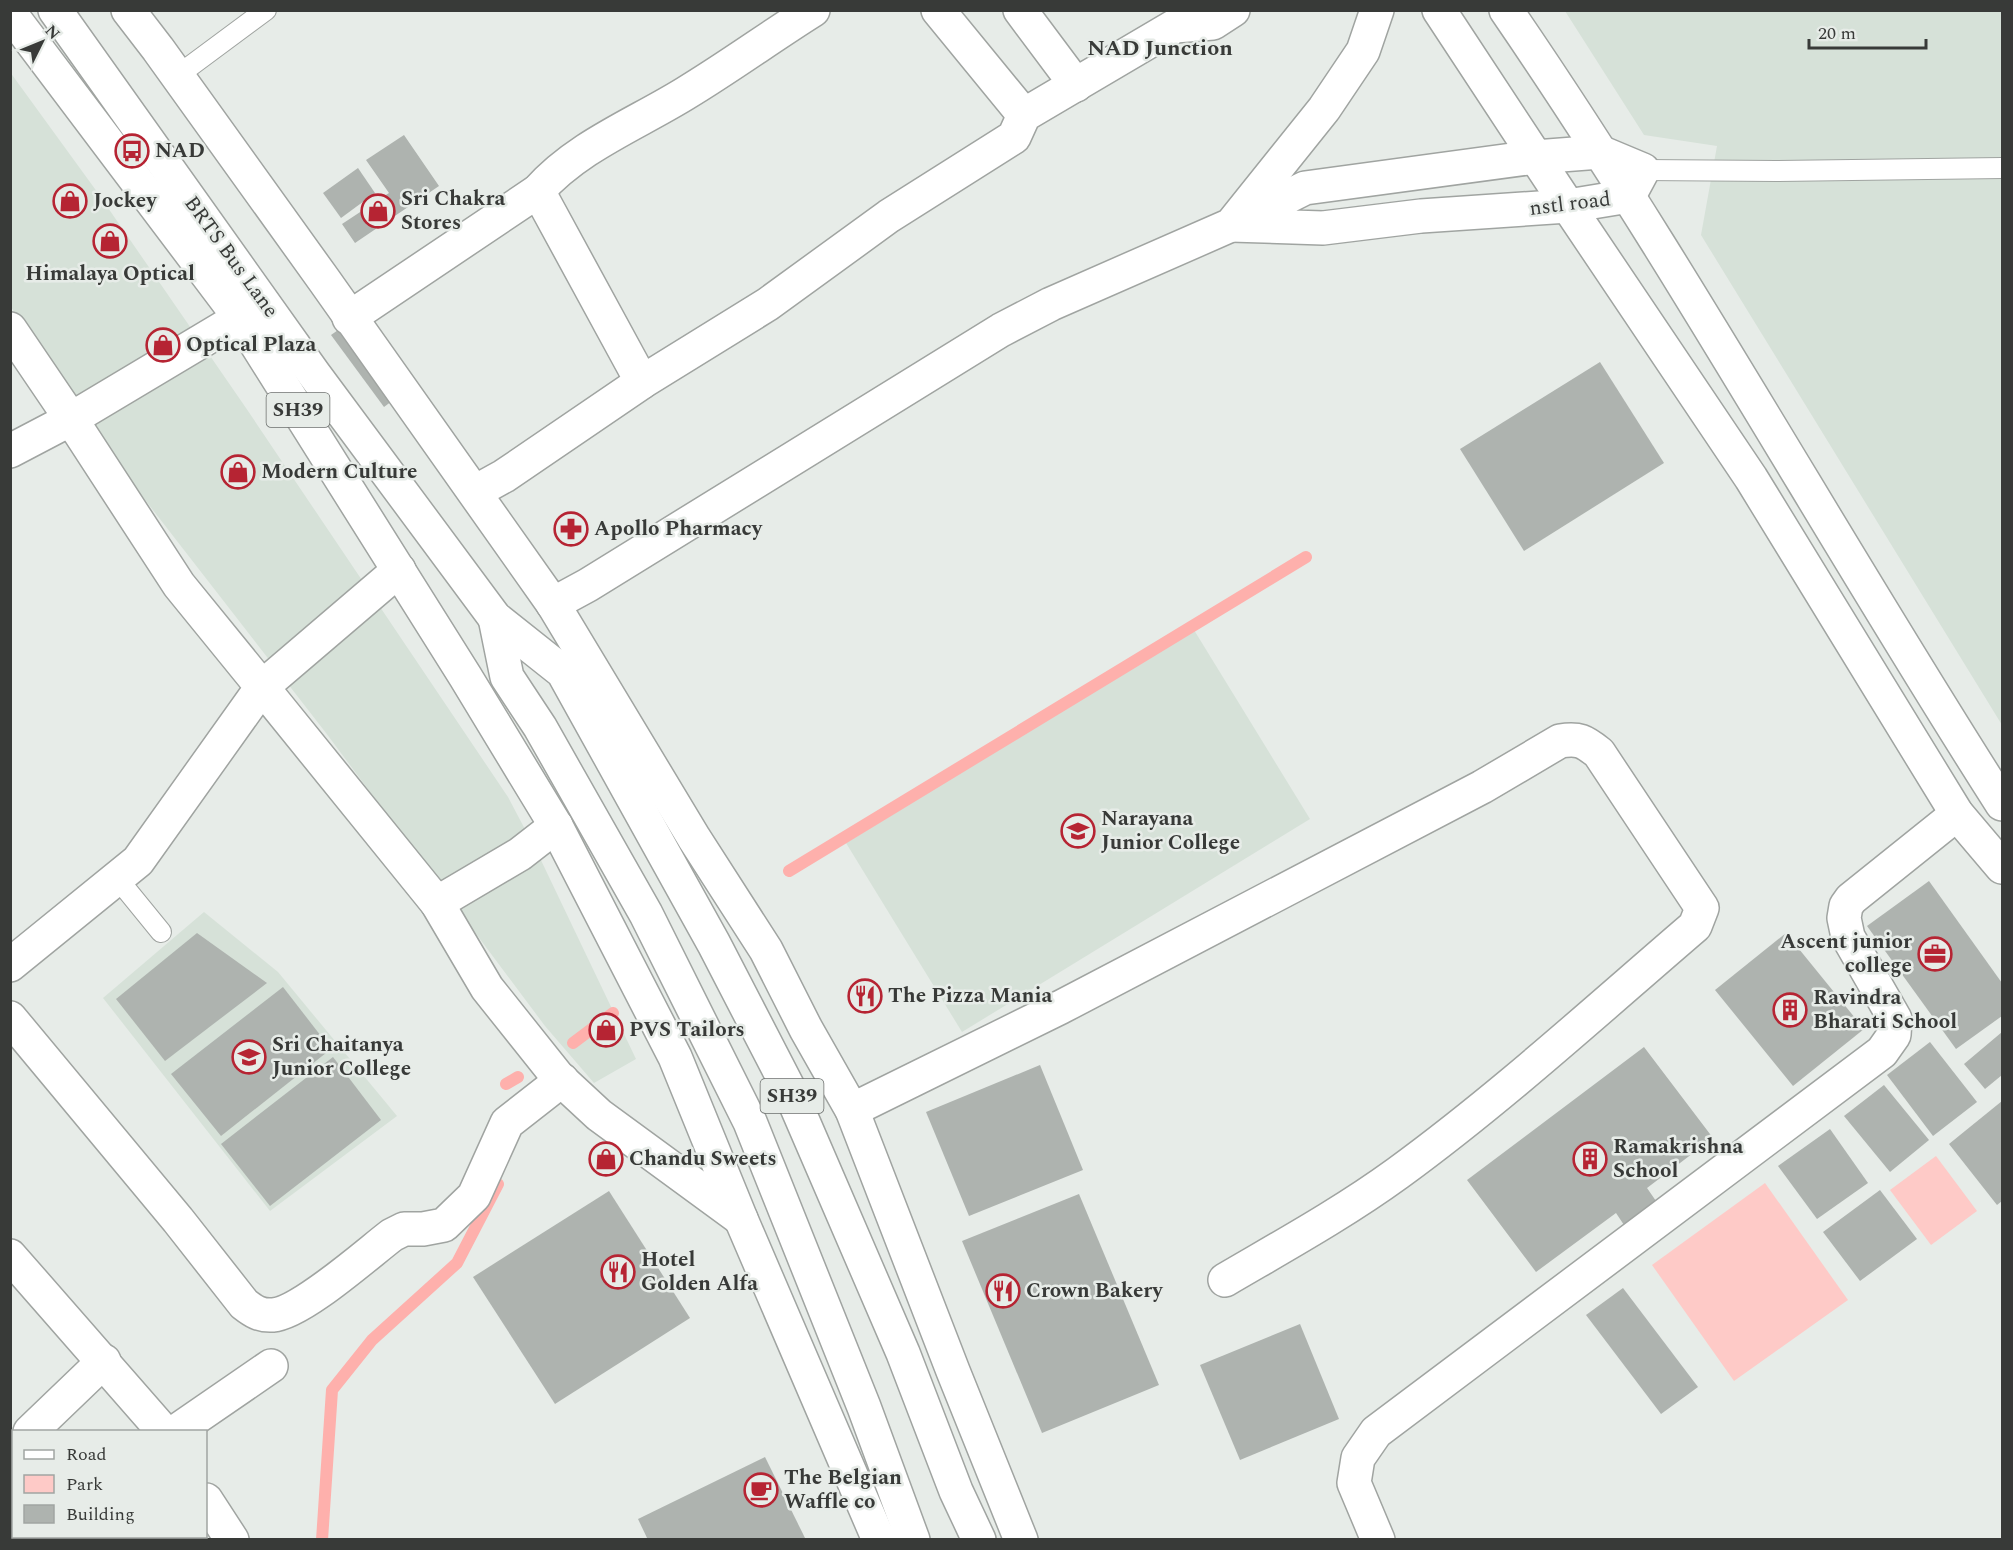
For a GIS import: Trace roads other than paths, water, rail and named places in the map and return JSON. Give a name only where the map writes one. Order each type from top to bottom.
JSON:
[{"type":"street","name":"BRTS Bus Lane","points":[[55,10],[314,374],[495,618]]},
{"type":"street","points":[[128,10],[177,75],[553,604],[694,838],[766,950],[806,1029],[852,1110],[1021,1539]]},
{"type":"street","points":[[349,318],[538,191],[550,178],[580,154],[687,93],[813,10]]},
{"type":"street","points":[[938,10],[1024,115]]},
{"type":"street","points":[[1020,10],[1076,85]]},
{"type":"street","points":[[475,492],[504,476],[642,381],[768,304],[889,216],[1014,137],[1024,115],[1076,85],[1171,18],[1213,23],[1233,10]]},
{"type":"street","points":[[1231,225],[1324,109],[1363,51],[1377,10]]},
{"type":"street","points":[[1439,10],[1751,478],[1957,814],[2002,867]]},
{"type":"street","points":[[1506,10],[1600,152],[1636,183],[1833,527],[1942,710],[2002,804]]},
{"type":"street","name":"SH39","points":[[10,13],[240,318],[399,570],[556,826]]},
{"type":"street","points":[[553,604],[1001,330],[1051,304],[1231,225],[1305,189],[1535,157],[1600,152]]},
{"type":"street","name":"nstl road","points":[[1231,225],[1323,228],[1421,216],[1568,206],[1636,183]]},
{"type":"street","points":[[538,191],[642,381]]},
{"type":"street","points":[[10,451],[71,419],[240,318]]},
{"type":"street","points":[[10,329],[178,585],[437,903],[487,988],[562,1080],[599,1115],[741,1219]]},
{"type":"street","points":[[10,965],[138,861],[262,687],[399,570]]},
{"type":"street","name":"SH39","points":[[495,618],[562,672],[714,944],[789,1089],[903,1353],[956,1491],[979,1539]]},
{"type":"street","name":"SH39","points":[[495,618],[507,677],[646,914],[750,1122],[864,1407],[913,1539]]},
{"type":"street","points":[[852,1110],[1083,996],[1482,787],[1560,741],[1575,738],[1587,743],[1599,753],[1702,908],[1695,926],[1504,1090],[1397,1173],[1314,1227],[1225,1280]]},
{"type":"street","points":[[1378,1539],[1354,1483],[1358,1458],[1376,1432],[1882,1052],[1894,1035],[1894,1019],[1848,936],[1844,918],[1846,906],[1851,899],[1957,814]]},
{"type":"street","points":[[437,903],[520,854],[556,826],[675,1057],[741,1219],[879,1539]]},
{"type":"street","points":[[10,1018],[178,1220],[244,1304],[256,1314],[274,1315],[308,1300],[392,1235],[404,1229],[423,1229],[444,1225],[474,1196],[507,1124],[562,1080]]},
{"type":"street","points":[[10,1256],[163,1430]]},
{"type":"street","points":[[31,1430],[104,1361]]},
{"type":"street","points":[[176,1430],[271,1365]]},
{"type":"street","points":[[207,1502],[231,1539]]},
{"type":"lane","points":[[177,75],[266,10]]},
{"type":"lane","name":"nstl road","points":[[1636,183],[1776,171],[2002,168]]},
{"type":"lane","points":[[117,878],[161,933]]},
{"type":"waterway","points":[[789,871],[1306,557]]},
{"type":"waterway","points":[[573,1043],[613,1013]]},
{"type":"waterway","points":[[506,1084],[518,1077]]},
{"type":"waterway","points":[[322,1540],[332,1390],[372,1340],[457,1263],[498,1184]]},
{"type":"place","name":"NAD","points":[[132,151]]},
{"type":"place","name":"Jockey","points":[[70,201]]},
{"type":"place","name":"Sri Chakra Stores","points":[[378,211]]},
{"type":"place","name":"Himalaya Optical","points":[[110,241]]},
{"type":"place","name":"Optical Plaza","points":[[163,345]]},
{"type":"place","name":"Modern Culture","points":[[238,472]]},
{"type":"place","name":"Apollo Pharmacy","points":[[571,529]]},
{"type":"place","name":"Narayana Junior College","points":[[1078,831]]},
{"type":"place","name":"Ascent junior college","points":[[1935,954]]},
{"type":"place","name":"The Pizza Mania","points":[[865,996]]},
{"type":"place","name":"Ravindra Bharati School","points":[[1790,1010]]},
{"type":"place","name":"PVS Tailors","points":[[606,1030]]},
{"type":"place","name":"Sri Chaitanya Junior College","points":[[249,1057]]},
{"type":"place","name":"Chandu Sweets","points":[[606,1159]]},
{"type":"place","name":"Ramakrishna School","points":[[1590,1159]]},
{"type":"place","name":"Hotel Golden Alfa","points":[[618,1272]]},
{"type":"place","name":"Crown Bakery","points":[[1003,1291]]},
{"type":"place","name":"The Belgian Waffle co","points":[[761,1490]]},
{"type":"district","name":"NAD Junction","points":[[1160,48]]}]
